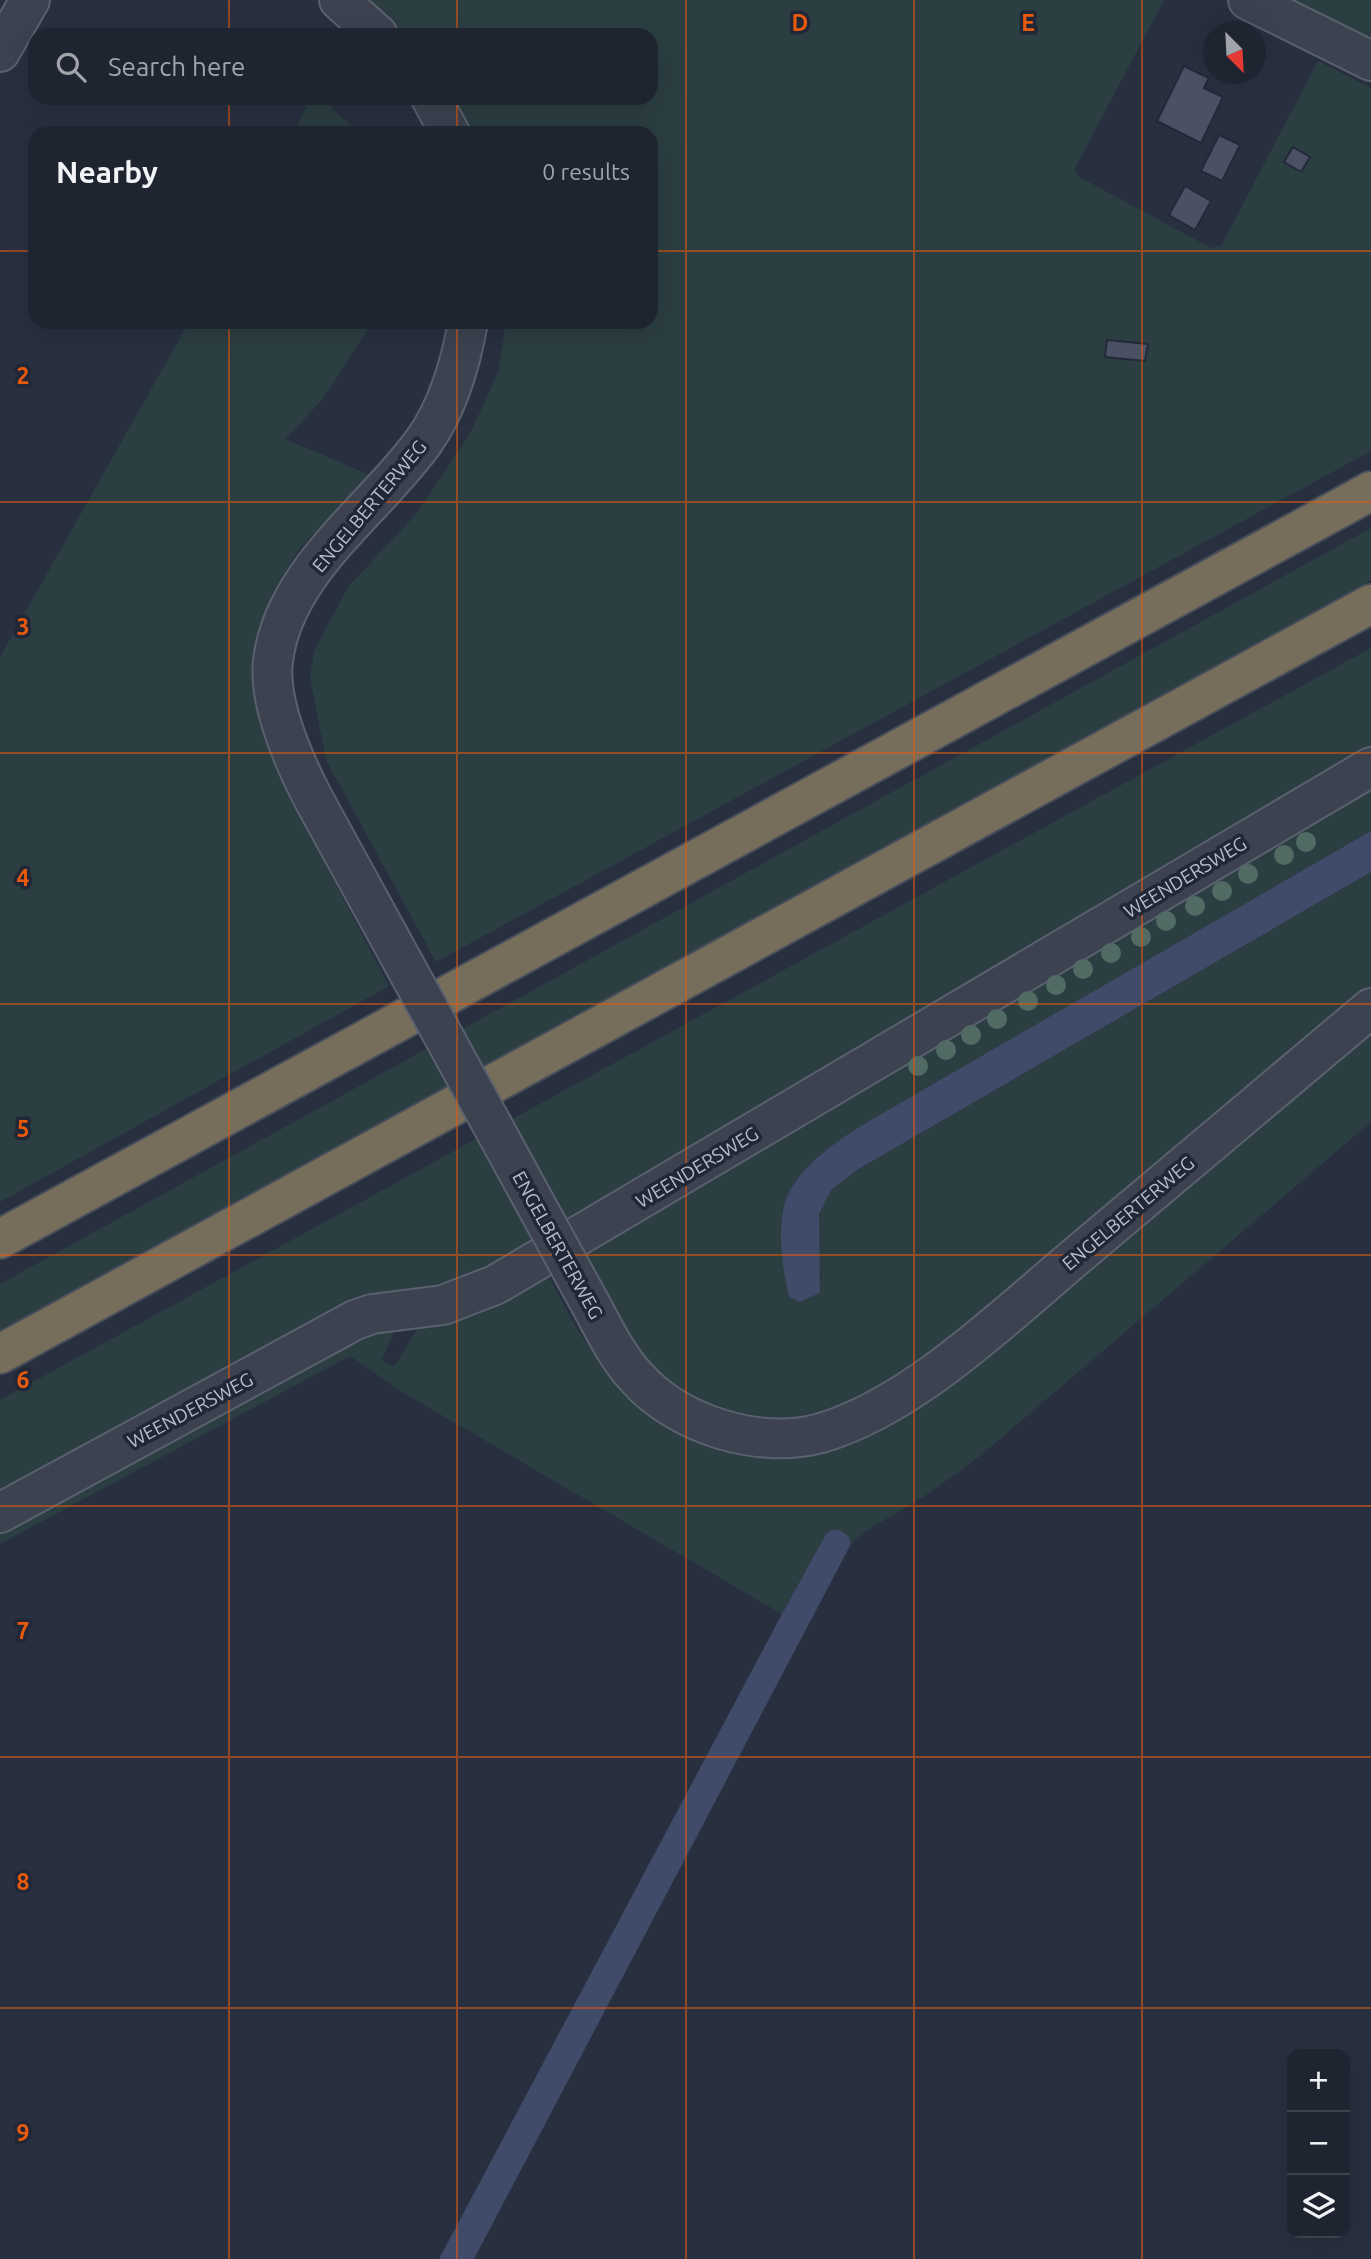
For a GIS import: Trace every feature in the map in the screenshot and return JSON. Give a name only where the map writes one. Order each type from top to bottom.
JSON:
[{"type":"highway","points":[[444,997],[1371,491]]},
{"type":"highway","points":[[491,1085],[1371,604]]},
{"type":"highway","points":[[0,1240],[407,1017]]},
{"type":"highway","points":[[0,1354],[454,1105]]},
{"type":"street","points":[[0,52],[30,0]]},
{"type":"street","points":[[339,0],[370,28]]},
{"type":"street","points":[[1248,0],[1371,61]]},
{"type":"street","points":[[435,105],[446,126]]},
{"type":"street","name":"ENGELBERTERWEG","points":[[467,329],[461,365],[425,440],[331,547],[286,612],[273,663],[279,714],[313,798],[592,1307],[636,1378],[682,1413],[708,1425],[744,1434],[792,1437],[821,1433],[862,1417],[908,1391],[978,1338],[1371,1007]]},
{"type":"street","name":"WEENDERSWEG","points":[[0,1513],[355,1320],[372,1314],[443,1305],[495,1285],[1371,767]]},
{"type":"green space","points":[[360,0],[1164,0],[1074,170],[1081,178],[1211,248],[1221,246],[1318,61],[1371,88],[1371,451],[436,962],[326,760],[310,678],[314,651],[348,587],[417,513],[471,432],[498,372],[505,329],[658,329],[658,126],[468,126],[458,105],[658,105],[658,28],[391,28]]},
{"type":"green space","points":[[1289,0],[1371,0],[1371,42]]},
{"type":"green space","points":[[307,105],[328,105],[352,126],[297,126]]},
{"type":"green space","points":[[185,329],[368,329],[322,400],[285,439],[370,475],[300,548],[272,593],[257,642],[256,704],[296,809],[389,986],[0,1202],[0,657]]},
{"type":"green space","points":[[1371,528],[1371,581],[0,1333],[0,1284]]},
{"type":"green space","points":[[1371,648],[1371,756],[581,1227],[0,1502],[0,1400]]},
{"type":"green space","points":[[1371,778],[1371,831],[851,1133],[814,1161],[794,1182],[822,1284],[818,1224],[824,1202],[839,1182],[1371,872],[1371,986],[922,1361],[894,1379],[836,1406],[776,1418],[746,1416],[715,1408],[671,1384],[653,1371],[638,1355],[615,1317],[580,1247]]},
{"type":"green space","points":[[1371,1030],[1371,1122],[980,1456],[928,1494],[864,1532],[851,1544],[849,1537],[826,1534],[782,1614],[402,1392],[350,1356],[0,1544],[0,1523],[366,1326],[395,1330],[382,1360],[394,1367],[419,1326],[544,1268],[578,1331],[616,1380],[803,1451]]},
{"type":"water","points":[[1371,831],[1371,872],[857,1170],[831,1190],[819,1214],[820,1293],[799,1302],[789,1297],[782,1254],[783,1211],[790,1191],[819,1156],[882,1113]]},
{"type":"water","points":[[832,1530],[840,1530],[849,1537],[851,1544],[474,2259],[439,2259],[782,1614],[826,1534]]},
{"type":"building","points":[[1184,66],[1203,75],[1203,84],[1206,84],[1204,88],[1223,97],[1201,143],[1157,121]]},
{"type":"building","points":[[1219,135],[1240,145],[1222,181],[1201,171]]},
{"type":"building","points":[[1293,147],[1310,157],[1301,172],[1284,162]]},
{"type":"building","points":[[1185,186],[1211,201],[1195,230],[1169,215]]},
{"type":"building","points":[[1107,340],[1148,344],[1145,361],[1105,357]]}]
